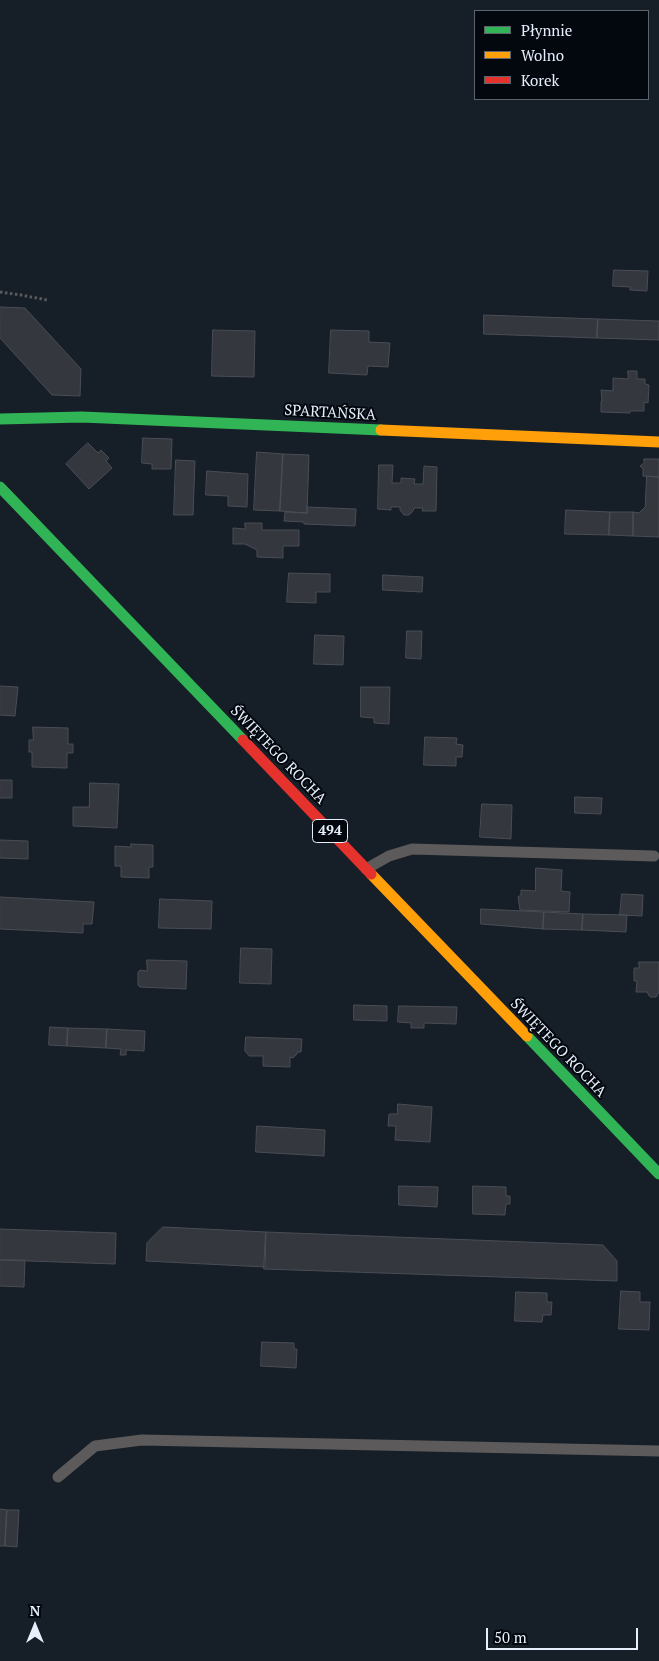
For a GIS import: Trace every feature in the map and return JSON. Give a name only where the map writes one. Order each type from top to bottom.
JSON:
[{"type":"main road","name":"SPARTAŃSKA","points":[[0,420],[82,417],[659,442]]},
{"type":"main road","name":"ŚWIĘTEGO ROCHA","points":[[0,487],[659,1174]]},
{"type":"lane","points":[[366,869],[389,856],[412,849],[654,856]]},
{"type":"lane","points":[[58,1477],[95,1446],[142,1440],[659,1451]]},
{"type":"path","points":[[0,292],[48,300]]},
{"type":"building","points":[[614,270],[648,271],[647,291],[613,286]]},
{"type":"building","points":[[0,307],[25,308],[81,369],[80,396],[52,395],[0,338]]},
{"type":"building","points":[[484,315],[598,319],[597,338],[484,334]]},
{"type":"building","points":[[598,319],[659,321],[659,340],[597,338]]},
{"type":"building","points":[[213,330],[255,331],[254,377],[212,376]]},
{"type":"building","points":[[331,330],[369,331],[369,342],[390,343],[388,367],[368,366],[367,375],[329,373]]},
{"type":"building","points":[[628,371],[637,371],[637,379],[645,379],[645,384],[649,385],[648,403],[644,402],[644,411],[630,411],[630,413],[601,412],[601,390],[613,391],[613,378],[628,379]]},
{"type":"building","points":[[143,438],[172,439],[171,469],[152,469],[152,464],[142,463]]},
{"type":"building","points":[[88,443],[98,453],[101,450],[109,458],[106,461],[112,468],[89,489],[66,464]]},
{"type":"building","points":[[257,452],[283,454],[280,511],[254,510]]},
{"type":"building","points":[[283,454],[309,455],[307,513],[280,511]]},
{"type":"building","points":[[644,459],[659,459],[659,477],[643,476],[643,469],[640,466],[644,463]]},
{"type":"building","points":[[176,460],[195,461],[193,515],[174,515]]},
{"type":"building","points":[[379,465],[393,465],[392,483],[401,483],[401,478],[415,479],[414,484],[423,484],[424,466],[437,467],[436,511],[422,511],[423,508],[414,508],[409,515],[404,515],[400,507],[391,507],[391,510],[378,509]]},
{"type":"building","points":[[207,471],[248,474],[247,507],[228,506],[228,496],[206,495]]},
{"type":"building","points":[[647,476],[659,477],[659,537],[633,536],[633,512],[639,513],[645,507]]},
{"type":"building","points":[[307,507],[356,509],[355,526],[304,524],[304,522],[284,521],[285,512],[307,513]]},
{"type":"building","points":[[566,510],[610,512],[609,535],[565,534]]},
{"type":"building","points":[[610,512],[633,512],[633,536],[609,535]]},
{"type":"building","points":[[245,523],[262,523],[262,530],[299,530],[299,546],[283,546],[283,558],[257,557],[257,550],[245,544],[233,544],[233,528],[245,529]]},
{"type":"building","points":[[289,573],[330,574],[330,592],[316,592],[316,603],[287,602]]},
{"type":"building","points":[[383,575],[423,577],[422,592],[383,590]]},
{"type":"building","points":[[407,631],[422,631],[421,659],[406,658]]},
{"type":"building","points":[[315,635],[344,636],[343,665],[314,664]]},
{"type":"building","points":[[0,686],[18,687],[15,716],[0,715]]},
{"type":"building","points":[[361,687],[390,687],[389,724],[374,723],[374,718],[361,717]]},
{"type":"building","points":[[33,727],[68,728],[68,744],[73,744],[73,753],[67,753],[67,768],[32,767],[32,752],[29,752],[29,740],[33,740]]},
{"type":"building","points":[[425,737],[457,738],[456,744],[463,745],[462,757],[456,757],[456,766],[424,765]]},
{"type":"building","points":[[0,780],[12,780],[12,798],[0,798]]},
{"type":"building","points":[[90,783],[119,784],[117,828],[73,826],[73,807],[89,807]]},
{"type":"building","points":[[575,797],[602,798],[601,814],[575,813]]},
{"type":"building","points":[[482,804],[512,805],[511,839],[480,837]]},
{"type":"building","points":[[0,840],[28,841],[28,859],[0,858]]},
{"type":"building","points":[[131,844],[153,845],[153,867],[149,867],[149,878],[121,877],[121,866],[115,866],[115,846],[131,847]]},
{"type":"building","points":[[536,868],[562,870],[561,891],[570,892],[569,912],[520,910],[518,897],[521,895],[521,890],[535,891]]},
{"type":"building","points":[[622,894],[643,895],[642,916],[620,915]]},
{"type":"building","points":[[0,897],[94,902],[92,924],[83,924],[83,933],[0,929]]},
{"type":"building","points":[[160,899],[212,901],[211,929],[159,928]]},
{"type":"building","points":[[481,909],[544,912],[543,929],[481,924]]},
{"type":"building","points":[[544,912],[583,914],[582,930],[543,929]]},
{"type":"building","points":[[583,914],[627,915],[626,932],[582,930]]},
{"type":"building","points":[[241,948],[272,949],[271,984],[240,983]]},
{"type":"building","points":[[147,960],[187,961],[186,989],[140,987],[138,985],[138,972],[140,970],[147,971]]},
{"type":"building","points":[[639,962],[659,962],[659,992],[656,997],[650,997],[647,992],[636,992],[637,981],[634,981],[634,968],[639,968]]},
{"type":"building","points":[[354,1005],[387,1006],[387,1021],[354,1020]]},
{"type":"building","points":[[399,1006],[457,1007],[456,1024],[424,1023],[424,1028],[411,1028],[411,1023],[398,1022]]},
{"type":"building","points":[[50,1027],[68,1028],[67,1046],[49,1045]]},
{"type":"building","points":[[68,1028],[107,1029],[106,1048],[67,1046]]},
{"type":"building","points":[[107,1029],[145,1031],[144,1051],[126,1050],[126,1055],[120,1055],[121,1049],[106,1048]]},
{"type":"building","points":[[246,1037],[302,1039],[301,1052],[297,1052],[293,1058],[290,1057],[290,1067],[263,1066],[263,1056],[249,1056],[245,1051]]},
{"type":"building","points":[[398,1104],[432,1107],[430,1142],[395,1140],[396,1126],[388,1126],[389,1114],[397,1114]]},
{"type":"building","points":[[257,1126],[325,1130],[324,1156],[256,1152]]},
{"type":"building","points":[[399,1186],[438,1187],[437,1207],[399,1205]]},
{"type":"building","points":[[473,1186],[506,1187],[506,1196],[510,1196],[510,1204],[506,1204],[505,1215],[473,1214]]},
{"type":"building","points":[[163,1227],[266,1232],[265,1267],[146,1261],[147,1243]]},
{"type":"building","points":[[0,1229],[116,1233],[115,1264],[0,1260]]},
{"type":"building","points":[[266,1232],[603,1245],[617,1261],[617,1281],[264,1269]]},
{"type":"building","points":[[0,1260],[25,1260],[24,1287],[0,1286]]},
{"type":"building","points":[[621,1291],[640,1292],[640,1302],[650,1302],[649,1330],[619,1329]]},
{"type":"building","points":[[516,1292],[547,1293],[547,1302],[552,1302],[551,1315],[543,1315],[542,1322],[515,1321]]},
{"type":"building","points":[[262,1342],[294,1343],[294,1349],[297,1349],[296,1368],[261,1366]]},
{"type":"building","points":[[0,1509],[7,1510],[5,1546],[0,1546]]},
{"type":"building","points":[[7,1510],[19,1510],[17,1547],[5,1546]]},
{"type":"traffic: fast","points":[[0,419],[82,417],[381,430]]},
{"type":"traffic: fast","points":[[0,487],[243,740]]},
{"type":"traffic: fast","points":[[527,1036],[659,1174]]},
{"type":"traffic: slow","points":[[381,430],[659,442]]},
{"type":"traffic: slow","points":[[371,874],[527,1036]]},
{"type":"traffic: jam","points":[[243,740],[371,874]]}]
